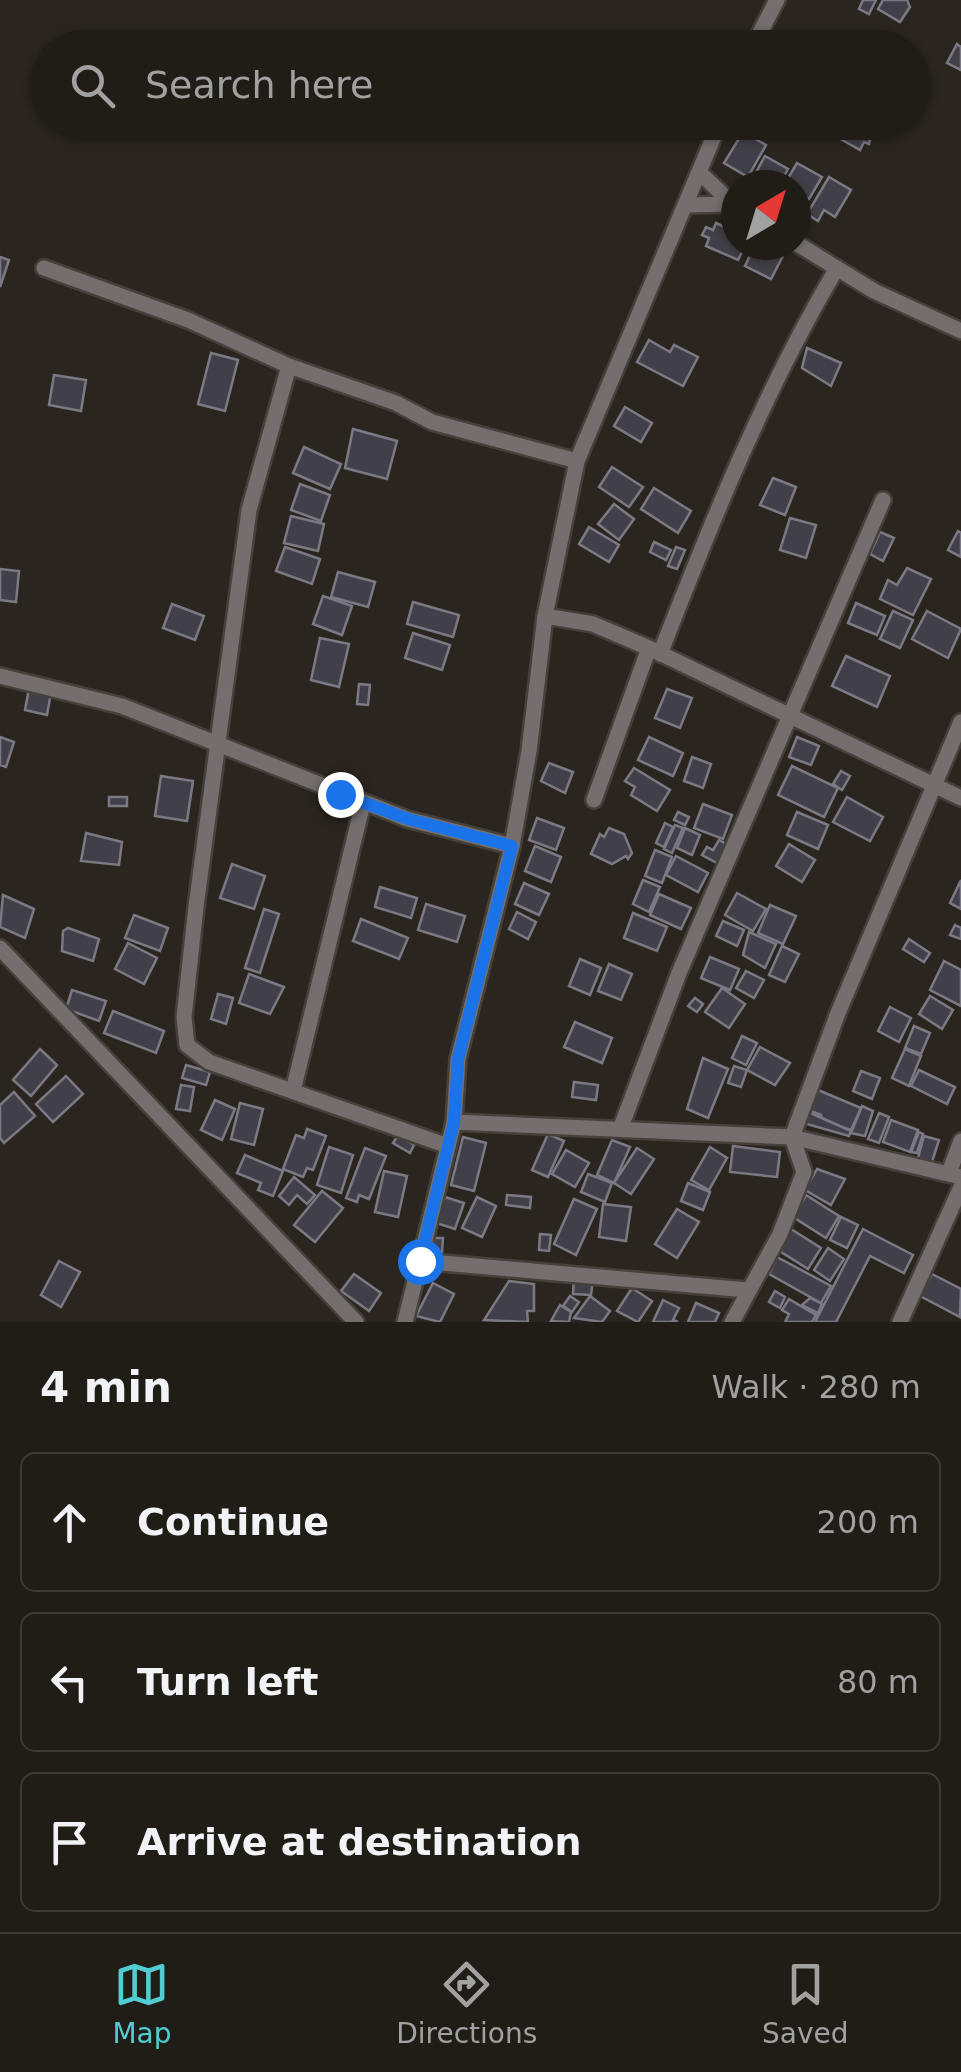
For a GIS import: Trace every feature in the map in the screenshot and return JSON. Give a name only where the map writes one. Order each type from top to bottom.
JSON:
[{"type":"street","points":[[761,30],[777,0]]},
{"type":"street","points":[[405,1322],[454,1122],[458,1059],[512,846],[529,751],[544,616],[577,460],[713,140]]},
{"type":"street","points":[[700,173],[721,193]]},
{"type":"street","points":[[686,206],[721,206]]},
{"type":"street","points":[[811,253],[874,291],[961,330]]},
{"type":"street","points":[[44,268],[188,320],[288,366],[396,403],[432,422],[577,460]]},
{"type":"street","points":[[594,800],[787,352],[837,268]]},
{"type":"street","points":[[288,366],[248,510],[184,1017],[188,1045],[210,1062],[332,1109],[448,1146]]},
{"type":"street","points":[[621,1127],[679,973],[882,500]]},
{"type":"street","points":[[544,616],[593,624],[655,651],[961,798]]},
{"type":"street","points":[[0,676],[122,706],[363,803],[512,846]]},
{"type":"street","points":[[732,1322],[780,1234],[804,1172],[792,1137],[961,722]]},
{"type":"street","points":[[293,1091],[363,803]]},
{"type":"street","points":[[0,948],[356,1322]]},
{"type":"street","points":[[454,1122],[792,1137],[955,1175],[961,1141]]},
{"type":"street","points":[[900,1322],[961,1187]]},
{"type":"street","points":[[420,1261],[747,1290]]},
{"type":"building","points":[[863,0],[876,0],[869,14],[859,9]]},
{"type":"building","points":[[883,0],[907,0],[910,7],[900,22],[878,9]]},
{"type":"building","points":[[957,44],[961,47],[961,70],[947,63]]},
{"type":"building","points":[[738,140],[757,140],[766,145],[752,170],[736,170],[724,163]]},
{"type":"building","points":[[842,140],[870,140],[860,150]]},
{"type":"building","points":[[765,156],[788,169],[787,170],[757,170]]},
{"type":"building","points":[[811,171],[822,177],[811,196]]},
{"type":"building","points":[[829,177],[851,190],[835,217],[824,210],[818,221],[811,217],[811,207]]},
{"type":"building","points":[[716,223],[721,225],[721,253],[706,246],[709,238],[702,235],[706,227],[713,230]]},
{"type":"building","points":[[0,257],[9,260],[0,287]]},
{"type":"building","points":[[748,260],[781,260],[771,279],[745,266]]},
{"type":"building","points":[[649,340],[670,352],[674,345],[698,357],[683,386],[637,362]]},
{"type":"building","points":[[807,348],[841,363],[831,386],[802,368]]},
{"type":"building","points":[[211,353],[238,360],[225,411],[198,404]]},
{"type":"building","points":[[54,375],[86,380],[81,411],[49,405]]},
{"type":"building","points":[[625,407],[652,423],[641,442],[614,426]]},
{"type":"building","points":[[353,429],[397,441],[387,479],[345,468]]},
{"type":"building","points":[[304,447],[341,464],[330,489],[293,473]]},
{"type":"building","points":[[612,467],[643,487],[629,507],[599,487]]},
{"type":"building","points":[[773,478],[796,487],[785,515],[760,505]]},
{"type":"building","points":[[300,484],[330,495],[321,521],[291,510]]},
{"type":"building","points":[[654,488],[691,511],[678,533],[641,509]]},
{"type":"building","points":[[614,504],[634,519],[619,540],[598,524]]},
{"type":"building","points":[[291,516],[324,524],[318,551],[284,543]]},
{"type":"building","points":[[790,518],[816,525],[806,558],[780,550]]},
{"type":"building","points":[[589,527],[619,545],[609,562],[579,544]]},
{"type":"building","points":[[958,531],[961,533],[961,557],[948,550]]},
{"type":"building","points":[[880,532],[894,538],[883,561],[870,554]]},
{"type":"building","points":[[654,542],[671,550],[666,560],[650,552]]},
{"type":"building","points":[[285,547],[320,559],[312,584],[276,571]]},
{"type":"building","points":[[676,547],[685,550],[677,569],[668,566]]},
{"type":"building","points":[[907,568],[931,579],[913,615],[880,599],[888,580],[897,585]]},
{"type":"building","points":[[0,569],[19,571],[16,602],[0,600]]},
{"type":"building","points":[[338,572],[375,582],[368,607],[331,597]]},
{"type":"building","points":[[323,596],[352,606],[342,635],[313,624]]},
{"type":"building","points":[[413,602],[459,615],[453,637],[407,624]]},
{"type":"building","points":[[856,603],[885,616],[877,635],[848,623]]},
{"type":"building","points":[[172,604],[204,616],[195,640],[163,628]]},
{"type":"building","points":[[893,611],[913,620],[900,648],[880,639]]},
{"type":"building","points":[[927,611],[961,629],[948,658],[912,639]]},
{"type":"building","points":[[413,633],[450,645],[442,670],[405,658]]},
{"type":"building","points":[[320,638],[349,644],[339,687],[311,680]]},
{"type":"building","points":[[846,656],[890,676],[877,707],[832,686]]},
{"type":"building","points":[[30,683],[52,687],[47,715],[25,710]]},
{"type":"building","points":[[359,684],[370,685],[368,705],[357,704]]},
{"type":"building","points":[[667,689],[692,698],[680,728],[655,718]]},
{"type":"building","points":[[0,737],[14,742],[6,767],[0,765]]},
{"type":"building","points":[[649,737],[683,753],[673,776],[638,760]]},
{"type":"building","points":[[797,737],[819,746],[811,765],[789,757]]},
{"type":"building","points":[[692,757],[711,764],[703,788],[684,781]]},
{"type":"building","points":[[549,763],[573,772],[565,793],[541,781]]},
{"type":"building","points":[[792,766],[838,788],[824,817],[778,795]]},
{"type":"building","points":[[634,768],[670,790],[657,811],[631,795],[635,787],[625,781]]},
{"type":"building","points":[[841,771],[850,776],[842,790],[833,784]]},
{"type":"building","points":[[161,776],[193,781],[187,821],[155,816]]},
{"type":"building","points":[[109,797],[127,797],[127,806],[109,806]]},
{"type":"building","points":[[847,797],[883,817],[870,841],[833,822]]},
{"type":"building","points":[[703,804],[732,815],[723,839],[694,828]]},
{"type":"building","points":[[678,812],[689,817],[685,825],[674,820]]},
{"type":"building","points":[[797,812],[828,825],[818,849],[787,835]]},
{"type":"building","points":[[537,818],[564,828],[556,850],[529,840]]},
{"type":"building","points":[[665,823],[673,827],[664,847],[656,843]]},
{"type":"building","points":[[675,825],[683,828],[672,853],[664,849]]},
{"type":"building","points":[[609,828],[624,834],[632,853],[628,859],[626,856],[612,864],[591,854],[600,834],[604,837]]},
{"type":"building","points":[[685,828],[700,835],[692,855],[677,848]]},
{"type":"building","points":[[86,833],[122,842],[119,865],[81,861]]},
{"type":"building","points":[[719,840],[728,845],[717,863],[702,855],[707,847],[713,850]]},
{"type":"building","points":[[789,844],[815,860],[802,882],[776,866]]},
{"type":"building","points":[[535,846],[561,857],[551,882],[525,871]]},
{"type":"building","points":[[655,850],[672,857],[662,883],[645,876]]},
{"type":"building","points":[[676,856],[708,873],[698,892],[666,875]]},
{"type":"building","points":[[232,864],[265,876],[254,909],[220,898]]},
{"type":"building","points":[[643,880],[660,887],[649,912],[633,904]]},
{"type":"building","points":[[961,880],[961,909],[950,903]]},
{"type":"building","points":[[524,883],[549,894],[539,915],[515,904]]},
{"type":"building","points":[[380,887],[417,898],[411,918],[375,907]]},
{"type":"building","points":[[737,893],[766,909],[753,931],[725,915]]},
{"type":"building","points":[[659,894],[691,908],[681,929],[650,915]]},
{"type":"building","points":[[3,895],[34,909],[25,938],[0,927]]},
{"type":"building","points":[[426,904],[465,916],[457,942],[418,930]]},
{"type":"building","points":[[770,905],[796,916],[783,944],[758,933]]},
{"type":"building","points":[[264,909],[279,914],[260,973],[245,968]]},
{"type":"building","points":[[517,912],[536,922],[528,939],[509,929]]},
{"type":"building","points":[[633,913],[667,927],[657,951],[624,938]]},
{"type":"building","points":[[134,915],[168,928],[160,951],[125,938]]},
{"type":"building","points":[[361,919],[408,938],[399,959],[353,941]]},
{"type":"building","points":[[723,921],[744,930],[737,946],[716,936]]},
{"type":"building","points":[[955,925],[961,928],[961,939],[950,935]]},
{"type":"building","points":[[68,928],[99,939],[93,961],[62,951],[63,931]]},
{"type":"building","points":[[749,932],[776,944],[765,968],[743,955]]},
{"type":"building","points":[[909,939],[930,953],[924,962],[903,949]]},
{"type":"building","points":[[128,943],[157,958],[144,984],[115,969]]},
{"type":"building","points":[[782,946],[799,954],[785,982],[769,975]]},
{"type":"building","points":[[710,957],[739,969],[730,990],[701,978]]},
{"type":"building","points":[[580,959],[601,968],[590,995],[569,986]]},
{"type":"building","points":[[944,961],[961,970],[961,1006],[930,990]]},
{"type":"building","points":[[609,964],[632,974],[621,1000],[598,991]]},
{"type":"building","points":[[746,971],[764,980],[754,998],[736,988]]},
{"type":"building","points":[[249,974],[284,987],[270,1014],[239,1003]]},
{"type":"building","points":[[722,988],[745,1004],[729,1028],[705,1012]]},
{"type":"building","points":[[72,990],[106,1001],[99,1021],[66,1009]]},
{"type":"building","points":[[218,994],[233,998],[226,1024],[211,1019]]},
{"type":"building","points":[[930,996],[953,1010],[942,1029],[919,1014]]},
{"type":"building","points":[[695,998],[703,1004],[697,1012],[688,1006]]},
{"type":"building","points":[[890,1007],[911,1018],[899,1042],[878,1031]]},
{"type":"building","points":[[113,1011],[164,1031],[156,1053],[104,1033]]},
{"type":"building","points":[[575,1022],[612,1038],[602,1063],[564,1047]]},
{"type":"building","points":[[914,1026],[930,1033],[921,1054],[905,1048]]},
{"type":"building","points":[[742,1036],[757,1043],[746,1065],[732,1058]]},
{"type":"building","points":[[760,1047],[790,1063],[775,1085],[747,1070]]},
{"type":"building","points":[[40,1049],[57,1065],[31,1096],[13,1080]]},
{"type":"building","points":[[905,1049],[921,1056],[909,1086],[892,1078]]},
{"type":"building","points":[[703,1058],[728,1069],[708,1118],[687,1109]]},
{"type":"building","points":[[186,1065],[210,1072],[206,1085],[182,1078]]},
{"type":"building","points":[[734,1066],[747,1070],[741,1087],[728,1083]]},
{"type":"building","points":[[919,1070],[955,1087],[947,1104],[911,1086]]},
{"type":"building","points":[[861,1071],[880,1078],[872,1099],[853,1091]]},
{"type":"building","points":[[66,1076],[83,1094],[53,1122],[36,1104]]},
{"type":"building","points":[[574,1082],[598,1085],[596,1100],[572,1097]]},
{"type":"building","points":[[181,1085],[194,1087],[190,1111],[176,1109]]},
{"type":"building","points":[[818,1090],[861,1108],[851,1130],[822,1121],[821,1115],[811,1111]]},
{"type":"building","points":[[14,1092],[35,1116],[4,1143],[0,1138],[0,1105]]},
{"type":"building","points":[[215,1100],[235,1109],[222,1140],[201,1130]]},
{"type":"building","points":[[240,1103],[263,1109],[254,1145],[231,1139]]},
{"type":"building","points":[[862,1106],[873,1111],[865,1136],[851,1133]]},
{"type":"building","points":[[806,1111],[851,1131],[849,1136],[803,1123]]},
{"type":"building","points":[[879,1113],[889,1117],[879,1143],[868,1139]]},
{"type":"building","points":[[891,1120],[918,1130],[910,1152],[883,1142]]},
{"type":"building","points":[[307,1129],[326,1136],[313,1170],[307,1168],[303,1177],[283,1169],[296,1135],[304,1138]]},
{"type":"building","points":[[919,1132],[923,1134],[917,1153],[911,1152]]},
{"type":"building","points":[[548,1134],[564,1141],[548,1177],[532,1170]]},
{"type":"building","points":[[398,1135],[414,1145],[410,1153],[393,1143]]},
{"type":"building","points":[[924,1136],[939,1140],[932,1162],[918,1158]]},
{"type":"building","points":[[463,1137],[486,1143],[474,1191],[451,1185]]},
{"type":"building","points":[[612,1140],[630,1147],[614,1183],[597,1175]]},
{"type":"building","points":[[733,1146],[780,1152],[777,1177],[730,1172]]},
{"type":"building","points":[[329,1147],[353,1155],[341,1193],[317,1185]]},
{"type":"building","points":[[710,1147],[727,1158],[709,1190],[691,1180]]},
{"type":"building","points":[[365,1148],[386,1156],[369,1199],[359,1195],[357,1202],[346,1198]]},
{"type":"building","points":[[637,1148],[654,1159],[631,1194],[614,1183]]},
{"type":"building","points":[[566,1150],[589,1163],[575,1187],[552,1174]]},
{"type":"building","points":[[245,1155],[283,1171],[273,1196],[258,1190],[261,1183],[237,1173]]},
{"type":"building","points":[[817,1169],[845,1179],[831,1205],[805,1190]]},
{"type":"building","points":[[384,1171],[407,1176],[398,1217],[375,1212]]},
{"type":"building","points":[[588,1174],[612,1183],[605,1202],[581,1192]]},
{"type":"building","points":[[294,1177],[315,1195],[307,1204],[297,1195],[289,1205],[279,1196]]},
{"type":"building","points":[[688,1183],[710,1192],[703,1210],[681,1201]]},
{"type":"building","points":[[322,1191],[343,1208],[315,1242],[294,1225]]},
{"type":"building","points":[[507,1195],[531,1197],[530,1208],[506,1205]]},
{"type":"building","points":[[806,1195],[839,1216],[826,1238],[793,1217]]},
{"type":"building","points":[[445,1197],[464,1203],[455,1229],[436,1223]]},
{"type":"building","points":[[477,1197],[496,1206],[482,1237],[462,1228]]},
{"type":"building","points":[[574,1199],[597,1209],[576,1255],[554,1244]]},
{"type":"building","points":[[603,1204],[631,1207],[626,1241],[599,1237]]},
{"type":"building","points":[[677,1209],[699,1222],[677,1258],[655,1244]]},
{"type":"building","points":[[841,1217],[858,1225],[847,1248],[830,1240]]},
{"type":"building","points":[[791,1229],[821,1248],[808,1269],[778,1250]]},
{"type":"building","points":[[863,1229],[913,1255],[904,1273],[870,1256],[836,1322],[815,1322]]},
{"type":"building","points":[[540,1234],[551,1235],[549,1251],[539,1250]]},
{"type":"building","points":[[434,1238],[443,1238],[442,1252],[433,1251]]},
{"type":"building","points":[[828,1248],[844,1259],[830,1281],[814,1270]]},
{"type":"building","points":[[777,1257],[831,1286],[821,1303],[769,1274]]},
{"type":"building","points":[[59,1261],[80,1272],[61,1307],[41,1295]]},
{"type":"building","points":[[354,1274],[381,1293],[369,1311],[341,1291]]},
{"type":"building","points":[[932,1274],[961,1289],[960,1317],[920,1296]]},
{"type":"building","points":[[574,1277],[593,1279],[591,1295],[573,1294]]},
{"type":"building","points":[[509,1281],[534,1284],[534,1311],[527,1311],[528,1322],[484,1320]]},
{"type":"building","points":[[433,1283],[454,1294],[440,1322],[416,1316]]},
{"type":"building","points":[[632,1288],[652,1301],[638,1322],[617,1311]]},
{"type":"building","points":[[775,1291],[785,1297],[780,1308],[769,1302]]},
{"type":"building","points":[[570,1296],[579,1302],[572,1312],[563,1306]]},
{"type":"building","points":[[590,1296],[610,1311],[602,1322],[574,1318]]},
{"type":"building","points":[[810,1298],[822,1304],[818,1313],[802,1305]]},
{"type":"building","points":[[789,1299],[816,1315],[812,1322],[785,1322],[789,1314],[782,1310]]},
{"type":"building","points":[[663,1300],[679,1308],[673,1320],[678,1322],[653,1322]]},
{"type":"building","points":[[696,1303],[719,1313],[715,1322],[688,1322]]},
{"type":"building","points":[[560,1305],[571,1312],[569,1322],[551,1321]]},
{"type":"route","points":[[340,794],[408,819],[512,846],[458,1059],[454,1122],[420,1261]]}]
